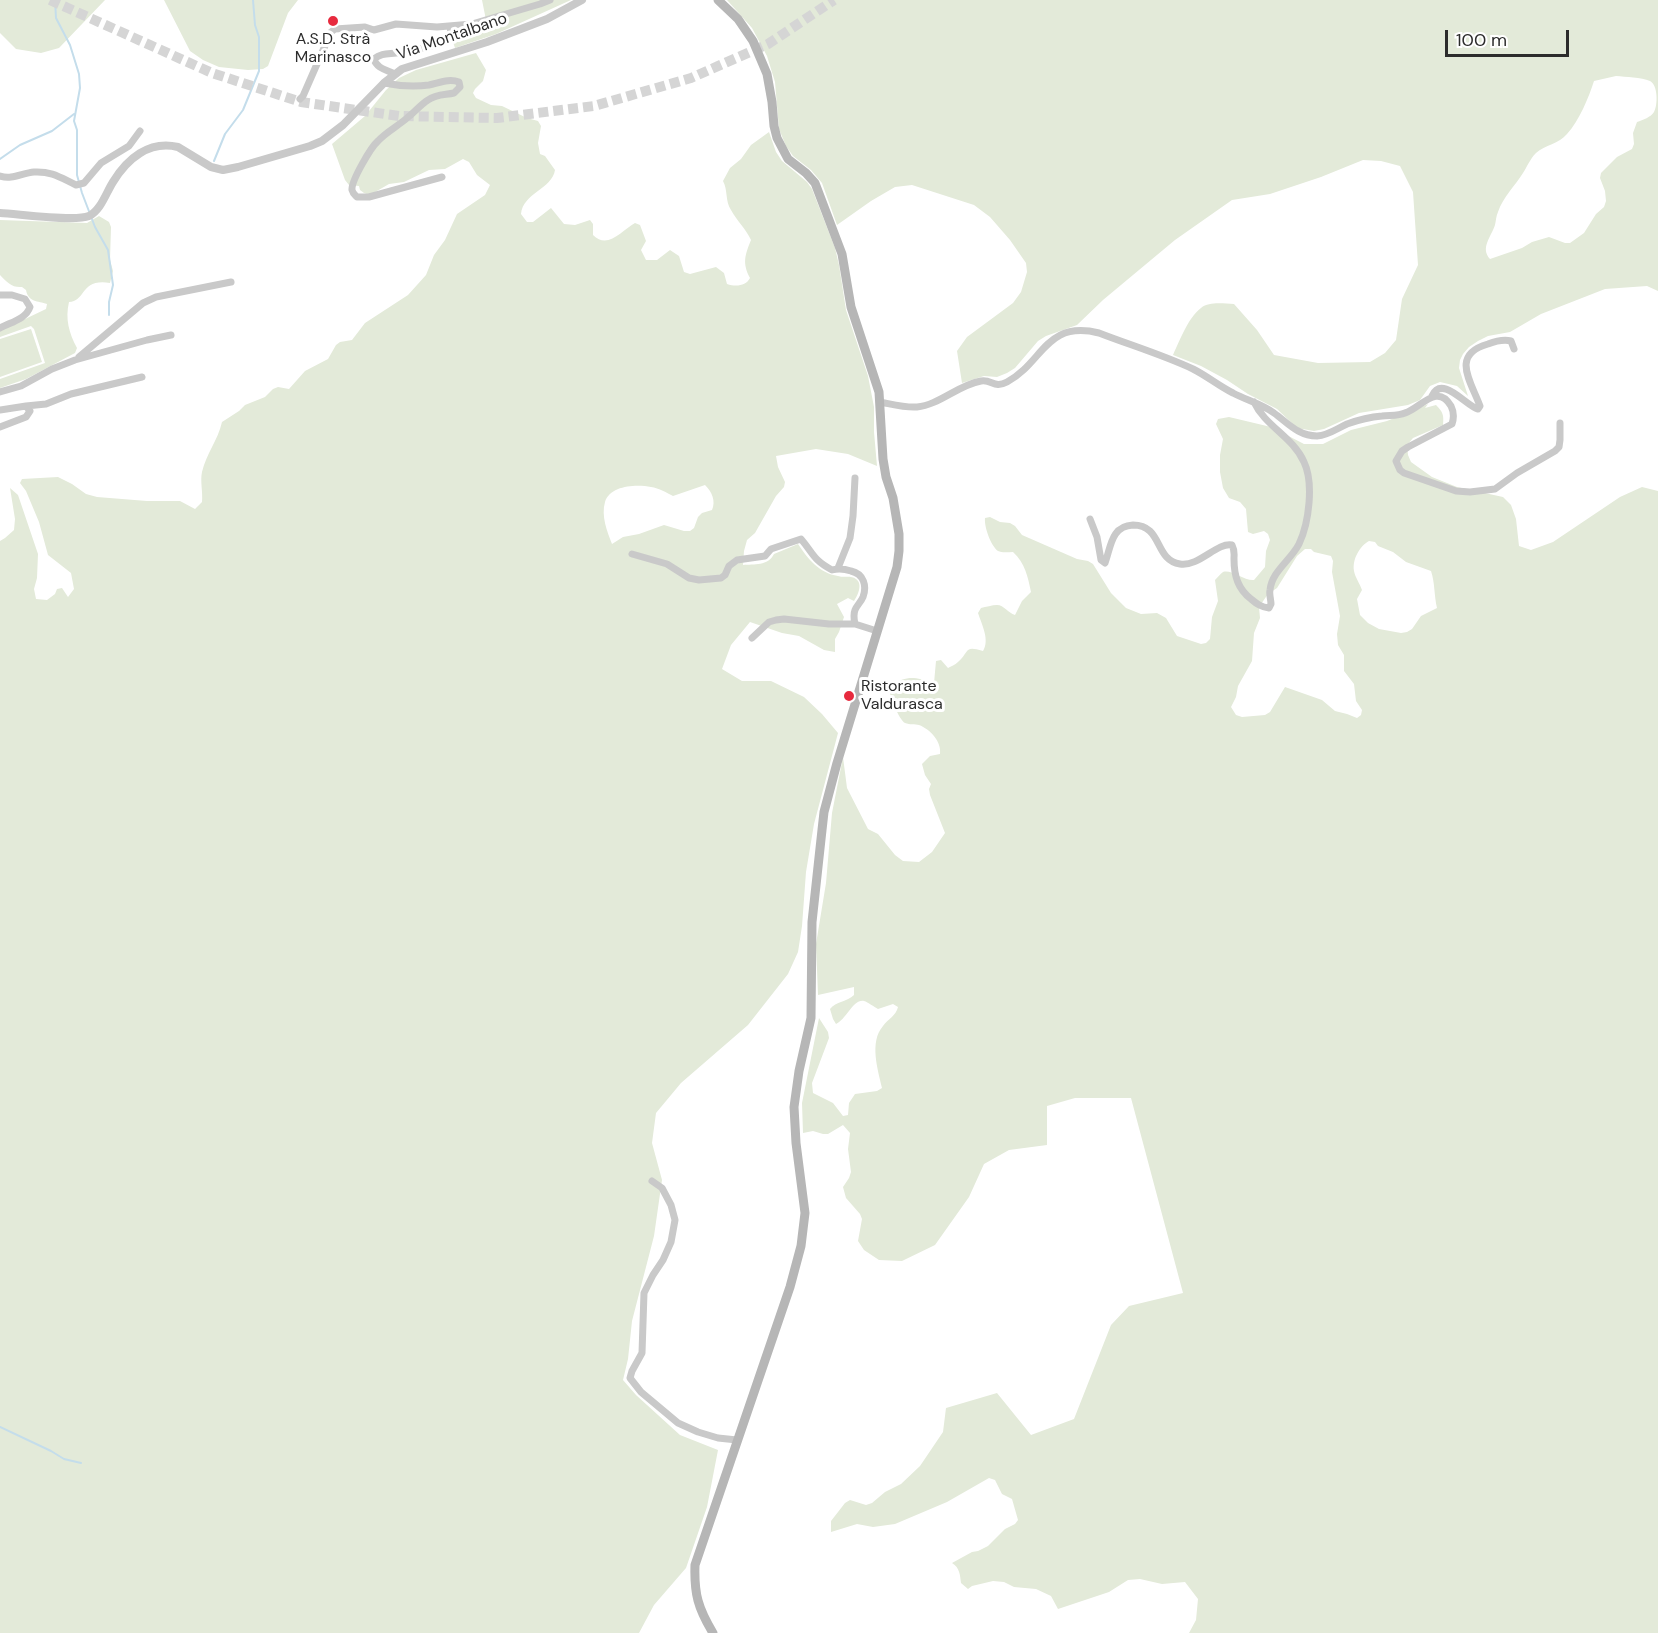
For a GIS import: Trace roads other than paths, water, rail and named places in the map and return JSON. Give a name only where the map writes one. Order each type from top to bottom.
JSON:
[{"type":"main road","points":[[713,1633],[698,1602],[694,1585],[695,1565],[790,1287],[804,1230],[804,1205],[794,1107],[799,1071],[811,1018],[812,922],[822,830],[832,779],[897,567],[899,551],[899,534],[893,498],[883,459],[879,392],[851,308],[842,254],[813,180],[784,154],[774,126],[770,89],[763,62],[746,30],[718,0]]},
{"type":"street","points":[[300,99],[331,32],[335,29],[365,27],[374,30],[396,24],[437,27],[484,22],[550,0]]},
{"type":"street","name":"Via Montalbano","points":[[0,213],[86,217],[96,210],[113,182],[130,161],[141,152],[157,147],[178,147],[211,167],[223,170],[310,146],[322,141],[343,125],[395,74],[414,64],[472,47],[531,25],[582,0]]},
{"type":"street","points":[[395,74],[375,63],[374,58],[381,54],[408,51],[444,42],[450,36],[451,26]]},
{"type":"street","points":[[384,83],[399,86],[429,85],[453,80],[459,82],[460,87],[454,93],[428,99],[408,118],[380,138],[358,173],[353,184],[353,194],[357,197],[369,197],[442,177]]},
{"type":"street","points":[[0,176],[7,178],[38,172],[56,174],[76,185],[84,183],[101,163],[129,146],[140,131]]},
{"type":"street","points":[[75,360],[143,303],[156,297],[231,282]]},
{"type":"street","points":[[0,295],[12,295],[25,299],[30,307],[28,313],[21,318],[0,328]]},
{"type":"street","points":[[880,402],[918,407],[976,382],[987,380],[996,385],[1004,383],[1022,371],[1049,341],[1067,332],[1087,330],[1194,370],[1231,392],[1273,412],[1304,434],[1328,435],[1345,425],[1362,419],[1404,414],[1414,410],[1439,388],[1448,389],[1473,408],[1478,409],[1480,406],[1465,367],[1469,355],[1484,345],[1504,340],[1511,341],[1514,349]]},
{"type":"street","points":[[0,392],[21,386],[52,369],[75,360],[171,335]]},
{"type":"street","points":[[0,410],[46,404],[71,394],[142,377]]},
{"type":"street","points":[[1432,396],[1440,396],[1449,404],[1454,419],[1452,424],[1402,451],[1396,461],[1397,466],[1404,473],[1456,491],[1495,489],[1517,473],[1551,454],[1558,447],[1560,423]]},
{"type":"street","points":[[1090,519],[1097,537],[1101,560],[1105,563],[1116,532],[1130,525],[1145,527],[1151,531],[1169,560],[1182,565],[1197,561],[1224,545],[1232,545],[1235,550],[1234,571],[1239,586],[1257,604],[1269,608],[1270,590],[1274,577],[1298,546],[1304,532],[1307,521],[1309,480],[1305,463],[1295,446],[1259,413],[1254,402]]},
{"type":"street","points":[[0,427],[27,416],[30,411],[26,406]]},
{"type":"street","points":[[838,568],[850,538],[855,478]]},
{"type":"street","points":[[632,554],[667,564],[693,580],[717,579],[723,577],[729,566],[736,560],[765,556],[771,549],[799,539],[818,561],[832,570],[838,568],[857,573],[863,579],[863,597],[856,608],[855,624]]},
{"type":"street","points":[[752,638],[769,622],[784,619],[829,624],[855,624],[877,631]]},
{"type":"street","points":[[652,1181],[662,1188],[671,1205],[675,1220],[671,1242],[644,1293],[642,1353],[630,1378],[641,1392],[678,1422],[708,1435],[737,1440]]},
{"type":"waterway","points":[[55,0],[56,18],[70,45],[79,74],[80,88],[74,121],[77,130],[77,175],[95,227],[108,250],[113,285],[109,315]]},
{"type":"waterway","points":[[214,161],[225,134],[243,110],[259,71],[259,37],[255,25],[253,0]]},
{"type":"waterway","points":[[0,159],[20,145],[52,131],[74,114]]},
{"type":"waterway","points":[[0,1427],[64,1459],[81,1463]]},
{"type":"tunnel","points":[[50,0],[212,73],[301,102],[399,116],[497,118],[594,106],[691,78],[768,44],[834,0]]},
{"type":"place","name":"A.S.D. Strà Marinasco","points":[[333,21]]},
{"type":"place","name":"Ristorante Valdurasca","points":[[849,696]]}]
